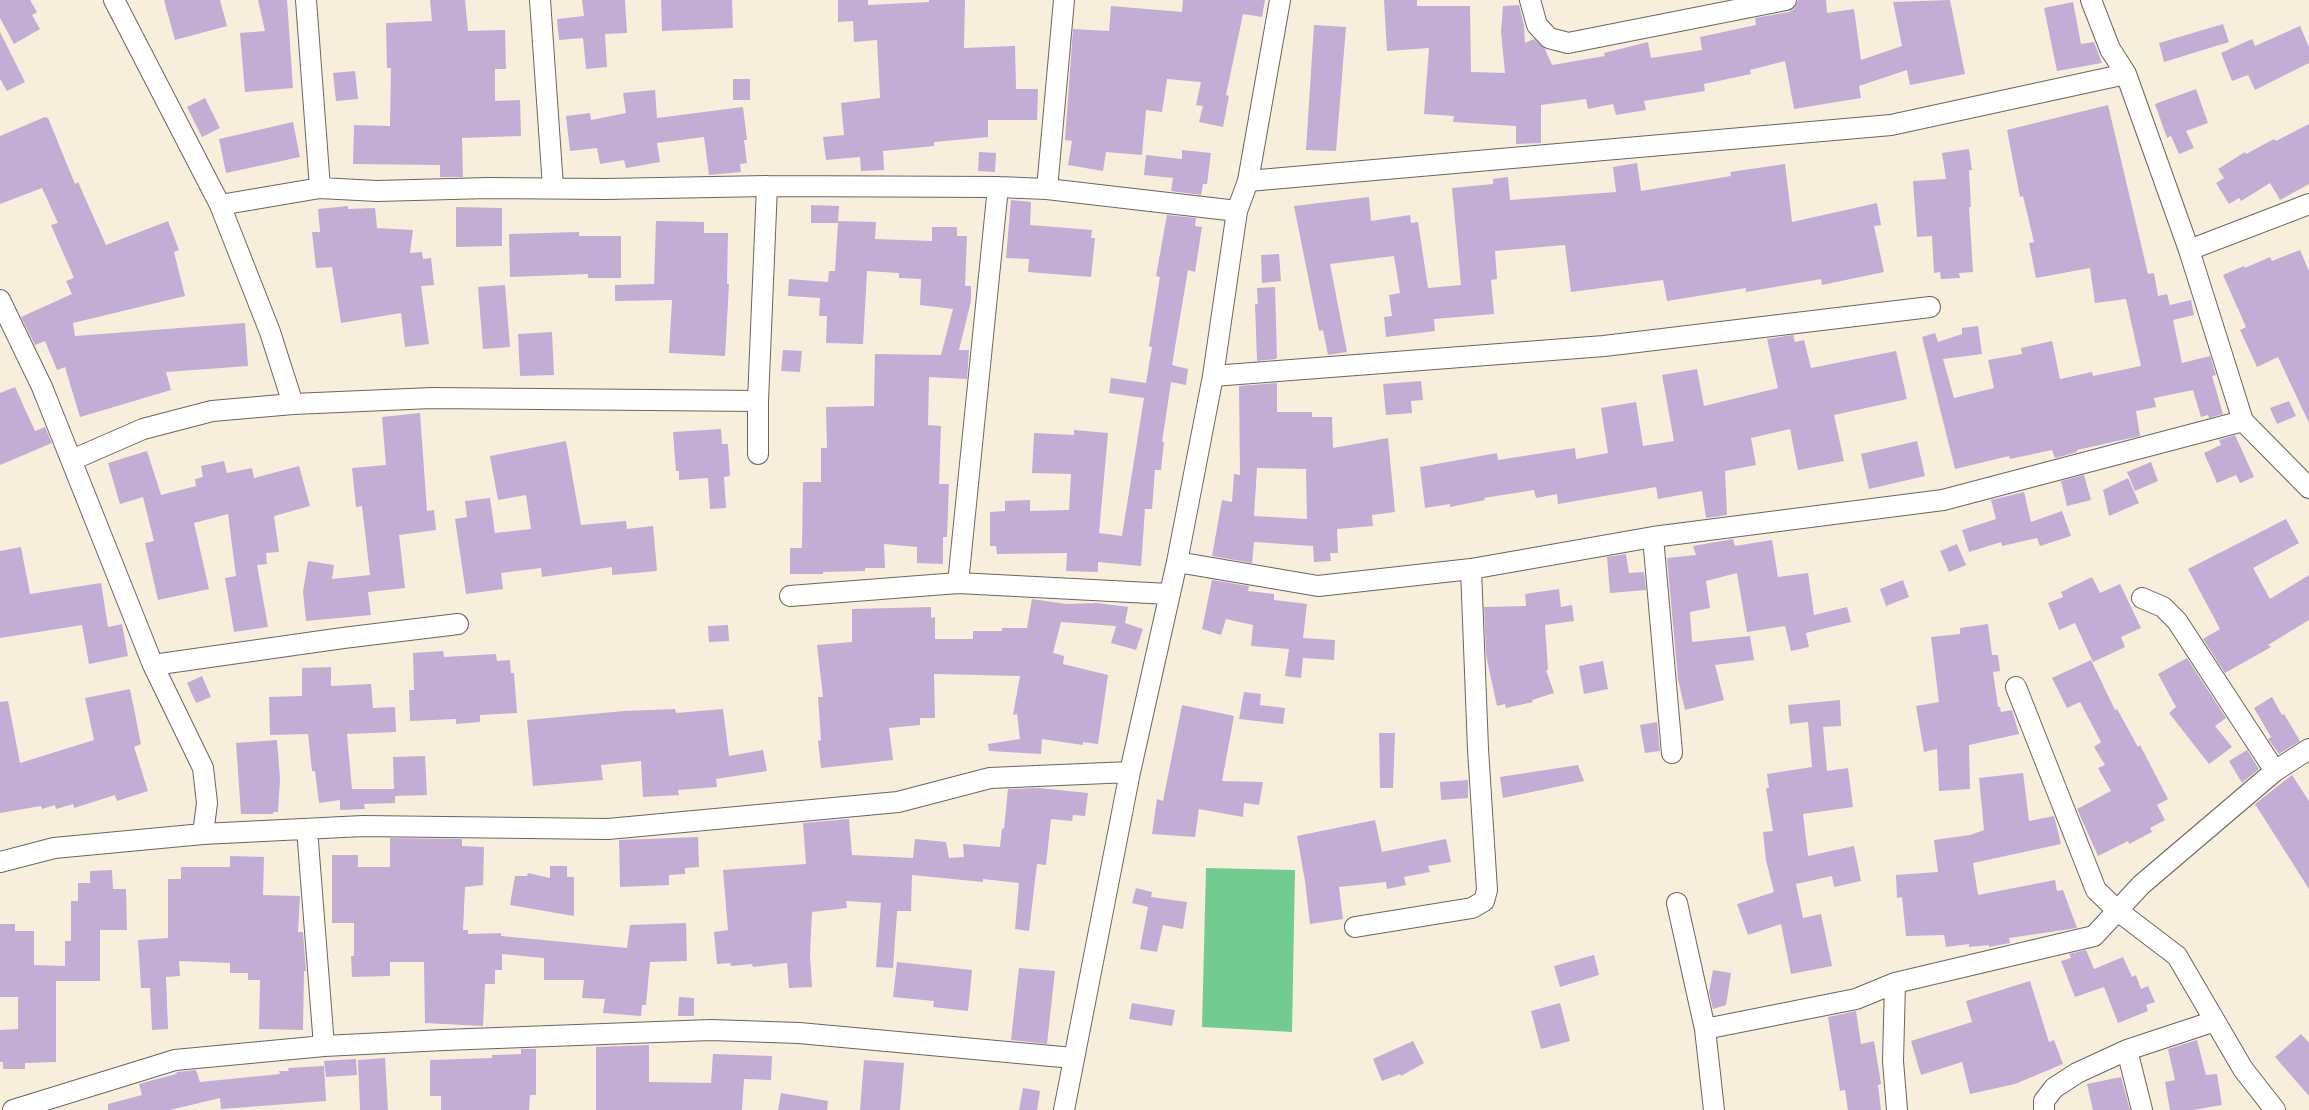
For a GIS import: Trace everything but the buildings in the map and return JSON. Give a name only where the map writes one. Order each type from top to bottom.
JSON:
[{"type":"street","points":[[114,0],[220,205],[270,332],[293,404]]},
{"type":"street","points":[[306,0],[320,188]]},
{"type":"street","points":[[540,0],[553,188]]},
{"type":"street","points":[[1047,189],[1064,0]]},
{"type":"street","points":[[1064,1110],[1130,772],[1177,562],[1214,376],[1237,211],[1248,181],[1280,0]]},
{"type":"street","points":[[1530,0],[1537,25],[1549,38],[1568,43],[1786,0]]},
{"type":"street","points":[[2091,0],[2110,49],[2126,74],[2189,250],[2243,422],[2309,488]]},
{"type":"street","points":[[1248,181],[1891,125],[2126,74]]},
{"type":"street","points":[[220,205],[320,188],[377,191],[767,186],[998,187],[1047,189],[1237,211]]},
{"type":"street","points":[[758,454],[767,186]]},
{"type":"street","points":[[958,583],[998,187]]},
{"type":"street","points":[[2189,250],[2309,204]]},
{"type":"street","points":[[0,300],[42,387],[153,665],[203,768],[207,803],[203,834]]},
{"type":"street","points":[[1214,376],[1604,346],[1930,307]]},
{"type":"street","points":[[72,460],[143,429],[212,411],[293,404],[432,398],[758,401]]},
{"type":"street","points":[[1177,562],[1318,586],[1471,569],[1653,537],[1943,500],[2243,422]]},
{"type":"street","points":[[1653,537],[1672,753]]},
{"type":"street","points":[[1355,927],[1472,908],[1484,900],[1487,890],[1478,748],[1471,569]]},
{"type":"street","points":[[790,596],[958,583],[1169,594]]},
{"type":"street","points":[[2142,598],[2163,607],[2177,621],[2275,771]]},
{"type":"street","points":[[153,665],[458,624]]},
{"type":"street","points":[[2016,687],[2096,890],[2118,911],[2177,956],[2243,1069],[2275,1110]]},
{"type":"street","points":[[1705,1029],[1856,999],[1895,983],[2094,936],[2141,885],[2275,771],[2309,749]]},
{"type":"street","points":[[0,862],[54,848],[203,834],[363,826],[608,829],[898,802],[990,778],[1130,772]]},
{"type":"street","points":[[307,829],[324,1046]]},
{"type":"street","points":[[1677,903],[1705,1029],[1714,1110]]},
{"type":"street","points":[[1895,983],[1893,1061],[1897,1110]]},
{"type":"street","points":[[2044,1110],[2043,1101],[2054,1088],[2077,1073],[2127,1050],[2215,1021]]},
{"type":"street","points":[[13,1110],[175,1060],[324,1046],[711,1030],[799,1033],[1073,1058]]},
{"type":"street","points":[[2127,1050],[2142,1110]]},
{"type":"green space","points":[[1206,868],[1295,870],[1292,1032],[1202,1027]]}]
